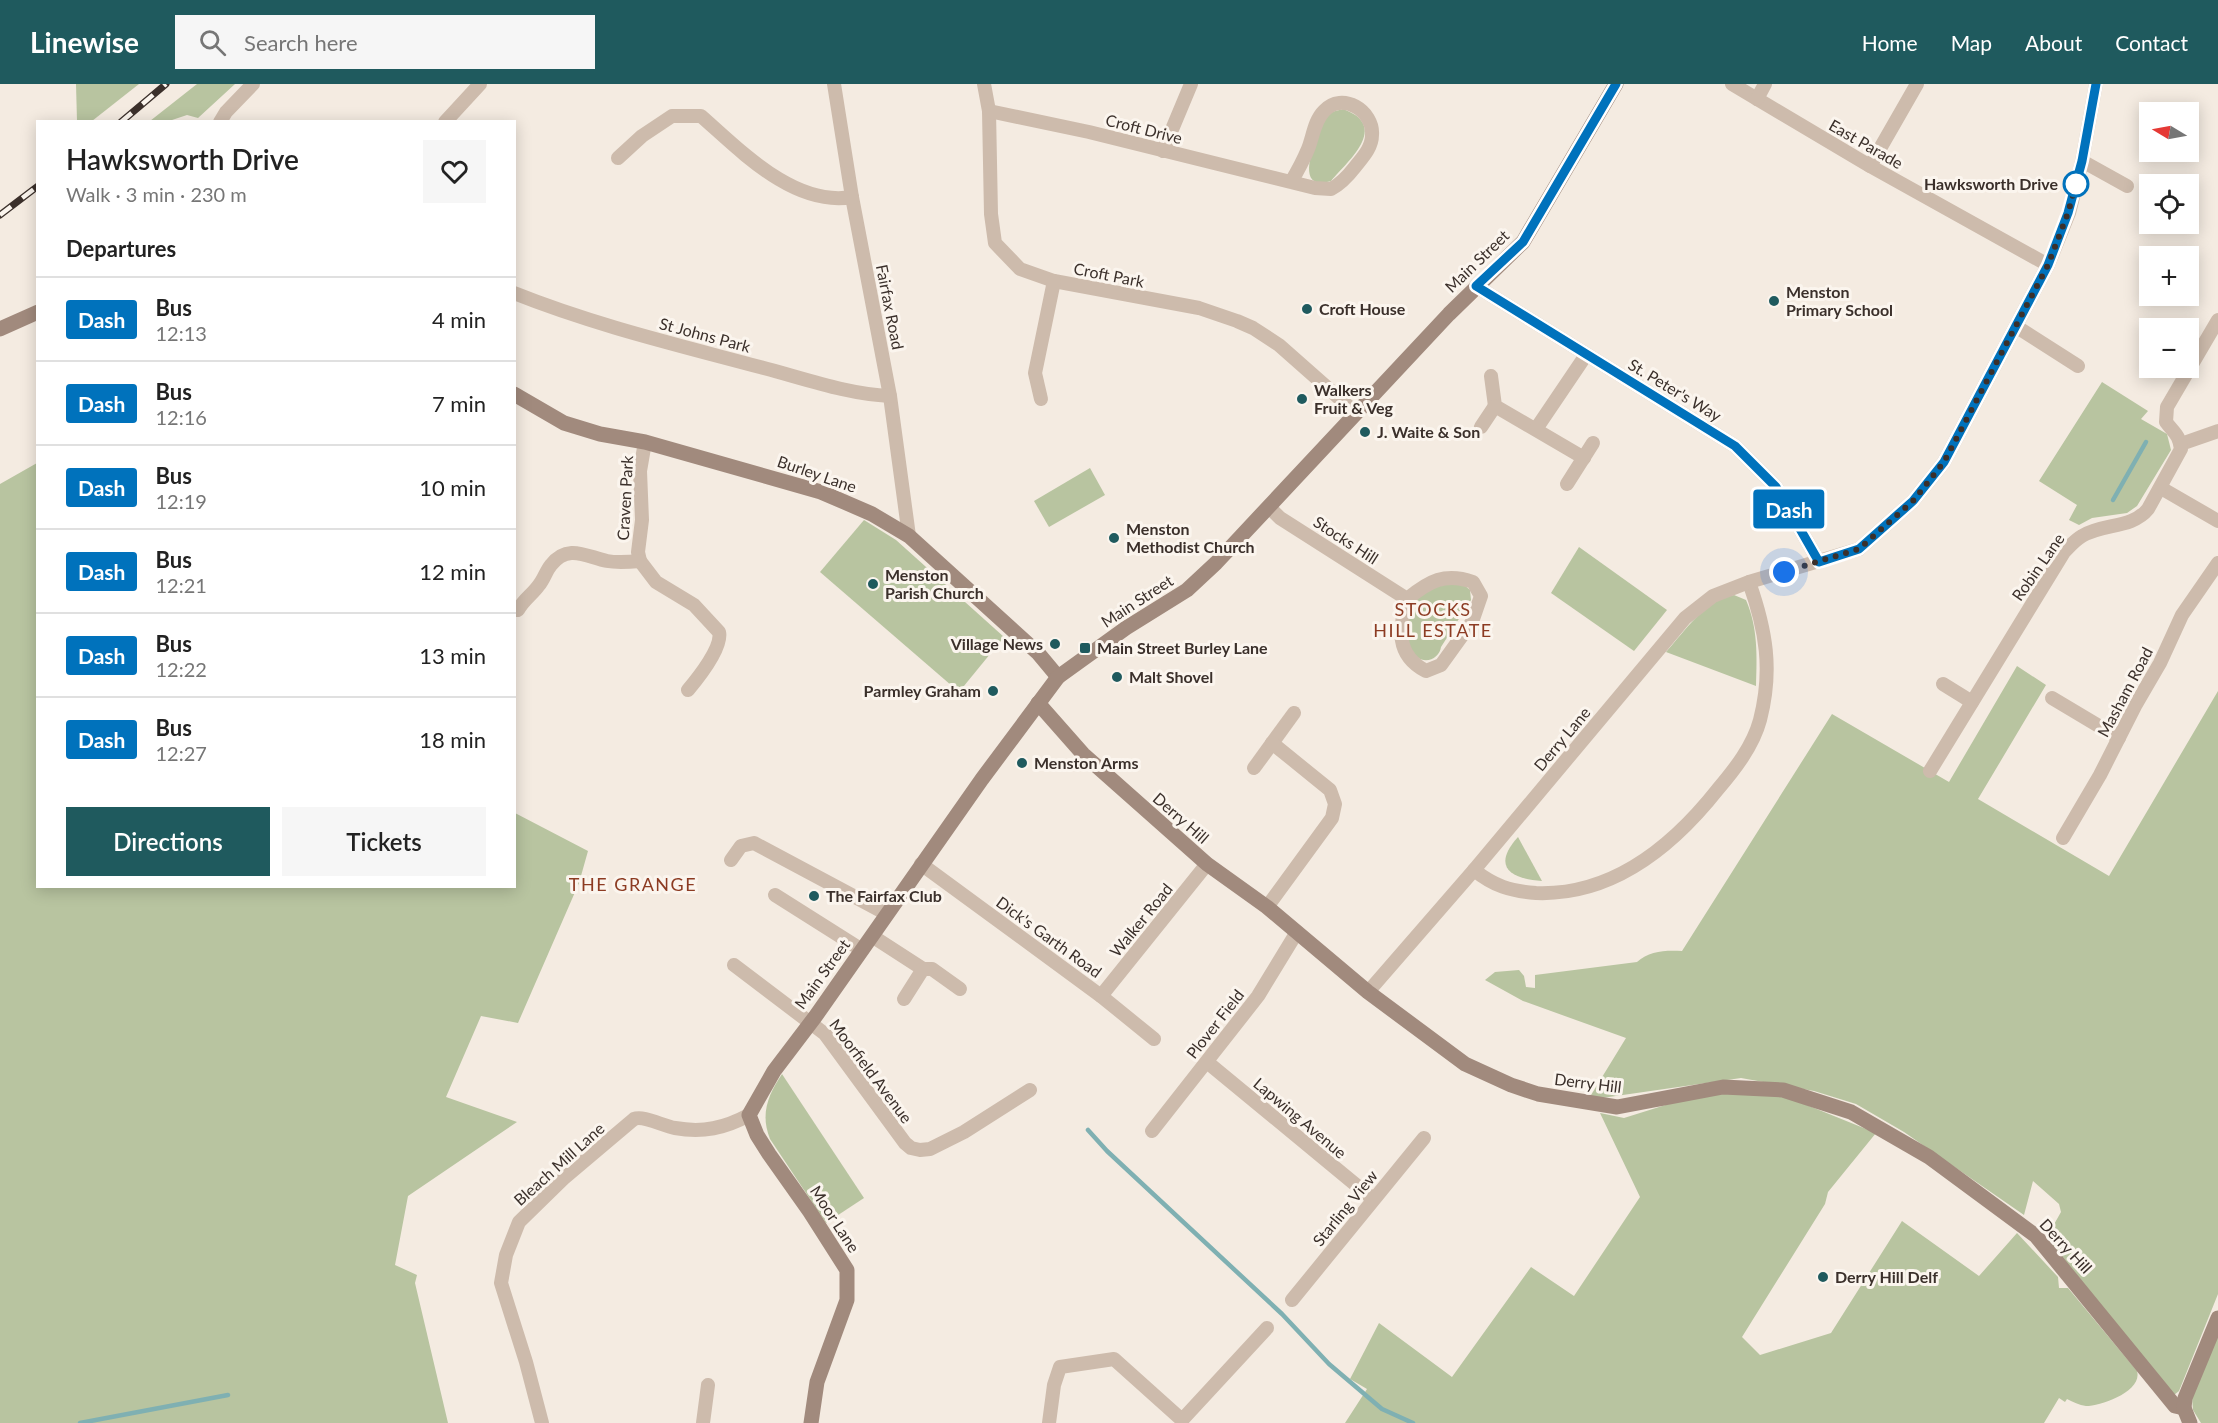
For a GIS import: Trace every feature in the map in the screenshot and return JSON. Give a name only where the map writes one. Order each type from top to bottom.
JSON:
[{"type":"street","points":[[221,120],[226,111],[252,84]]},
{"type":"street","points":[[447,120],[480,84]]},
{"type":"street","name":"Fairfax Road","points":[[834,84],[852,197],[890,396],[909,536]]},
{"type":"street","name":"Croft Park","points":[[984,84],[989,111],[991,214],[995,243],[1020,269],[1054,281],[1199,308],[1253,328],[1279,345],[1356,412]]},
{"type":"street","points":[[1163,151],[1191,84]]},
{"type":"street","name":"Main Street","points":[[749,1114],[774,1071],[1058,677],[1126,628],[1187,590],[1216,563],[1476,286],[1523,242],[1616,84]]},
{"type":"street","name":"East Parade","points":[[1732,84],[1869,166],[2048,265]]},
{"type":"street","points":[[1757,99],[1765,84]]},
{"type":"street","points":[[1869,166],[1917,84]]},
{"type":"street","points":[[1819,562],[1859,549],[1913,501],[1944,462],[2048,265],[2068,213],[2082,161],[2096,84]]},
{"type":"street","name":"Croft Drive","points":[[989,111],[1089,132],[1315,188],[1331,189],[1338,186],[1370,146],[1371,125],[1363,111],[1345,103],[1331,105],[1324,111],[1291,182]]},
{"type":"street","points":[[618,159],[642,136],[672,116],[701,116],[756,166],[783,182],[836,200],[852,197]]},
{"type":"street","points":[[2082,161],[2127,186]]},
{"type":"street","points":[[1041,399],[1035,373],[1054,281]]},
{"type":"street","name":"St. Peter's Way","points":[[1476,286],[1735,446],[1776,487],[1819,562]]},
{"type":"street","name":"St Johns Park","points":[[516,294],[630,333],[817,382],[871,395],[890,396]]},
{"type":"street","points":[[0,329],[36,313]]},
{"type":"street","points":[[2218,320],[2167,407],[2166,422],[2175,430],[2181,444],[2218,431]]},
{"type":"street","points":[[2016,327],[2078,366]]},
{"type":"street","points":[[1536,429],[1586,356]]},
{"type":"street","points":[[1481,427],[1495,406],[1491,376]]},
{"type":"street","name":"Burley Lane","points":[[516,395],[564,423],[600,434],[645,442],[821,492],[872,514],[909,536],[1038,653],[1058,677]]},
{"type":"street","points":[[1495,406],[1584,458]]},
{"type":"street","name":"Craven Park","points":[[645,442],[640,471],[642,520],[638,552],[640,561],[656,582],[694,605],[720,637],[718,645],[688,690]]},
{"type":"street","points":[[1566,484],[1593,443]]},
{"type":"street","name":"Robin Lane","points":[[1930,771],[2058,562],[2073,543],[2083,535],[2142,516],[2179,457],[2181,444]]},
{"type":"street","points":[[2161,488],[2218,521]]},
{"type":"street","name":"Stocks Hill","points":[[1269,507],[1280,518],[1407,599]]},
{"type":"street","points":[[518,610],[524,599],[539,586],[551,564],[563,556],[574,552],[585,553],[606,561],[640,561]]},
{"type":"street","name":"Derry Lane","points":[[1368,992],[1474,870],[1685,618],[1713,596],[1749,582],[1819,562]]},
{"type":"street","name":"Masham Road","points":[[2063,838],[2100,775],[2160,663],[2182,615],[2218,563]]},
{"type":"street","points":[[1458,576],[1473,582],[1481,596],[1472,622],[1441,665],[1426,670],[1415,665],[1405,653],[1400,625],[1407,599],[1423,586],[1440,579],[1458,576]]},
{"type":"street","points":[[1474,870],[1490,883],[1527,892],[1556,894],[1611,880],[1660,849],[1708,803],[1748,748],[1759,722],[1765,695],[1768,664],[1766,637],[1749,582]]},
{"type":"street","points":[[1943,684],[1972,702]]},
{"type":"street","points":[[2052,698],[2119,738]]},
{"type":"street","name":"Derry Hill","points":[[1038,703],[1083,754],[1207,864],[1267,907],[1368,992],[1466,1064],[1511,1085],[1538,1094],[1617,1107],[1723,1087],[1783,1090],[1851,1112],[1929,1158],[2036,1236],[2175,1406],[2184,1408]]},
{"type":"street","points":[[1254,768],[1294,713]]},
{"type":"street","points":[[1267,907],[1332,818],[1335,804],[1330,790],[1272,743]]},
{"type":"street","points":[[731,860],[741,846],[753,843],[887,914]]},
{"type":"street","name":"Dick's Garth Road","points":[[921,864],[1101,996],[1154,1039]]},
{"type":"street","name":"Walker Road","points":[[1101,996],[1207,864]]},
{"type":"street","points":[[775,895],[862,950]]},
{"type":"street","name":"Plover Field","points":[[1152,1131],[1258,996],[1297,932]]},
{"type":"street","points":[[872,936],[923,969],[933,969],[960,989]]},
{"type":"street","name":"Moorfield Avenue","points":[[734,965],[810,1021],[825,1035],[911,1148],[930,1149],[983,1120],[1030,1090]]},
{"type":"street","points":[[904,999],[923,969]]},
{"type":"street","name":"Lapwing Avenue","points":[[1207,1062],[1373,1199]]},
{"type":"street","name":"Bleach Mill Lane","points":[[542,1423],[526,1362],[501,1284],[506,1255],[519,1222],[563,1179],[634,1119],[643,1117],[654,1123],[675,1128],[703,1131],[729,1125],[749,1114]]},
{"type":"street","name":"Moor Lane","points":[[749,1114],[757,1135],[847,1270],[847,1300],[817,1383],[811,1423]]},
{"type":"street","name":"Starling View","points":[[1292,1300],[1424,1138]]},
{"type":"street","points":[[2190,1423],[2184,1408],[2185,1398],[2218,1318]]},
{"type":"street","points":[[1048,1423],[1054,1385],[1060,1367],[1114,1359],[1182,1420],[1267,1328]]},
{"type":"street","points":[[703,1423],[708,1385]]},
{"type":"green space","points":[[76,84],[139,84],[93,120],[77,120]]},
{"type":"green space","points":[[197,84],[235,84],[198,118],[187,115],[172,120],[151,120]]},
{"type":"green space","points":[[1343,109],[1357,116],[1363,124],[1365,134],[1361,144],[1331,181],[1320,183],[1313,181],[1309,168],[1315,141],[1326,116]]},
{"type":"green space","points":[[2102,382],[2148,411],[2141,419],[2167,434],[2171,450],[2137,506],[2127,513],[2092,518],[2079,525],[2069,520],[2077,505],[2039,481]]},
{"type":"green space","points":[[36,464],[36,888],[516,888],[516,814],[588,851],[579,883],[518,1023],[481,1016],[446,1097],[517,1122],[408,1196],[395,1265],[417,1275],[415,1283],[448,1423],[0,1423],[0,484]]},
{"type":"green space","points":[[1090,468],[1105,495],[1049,527],[1034,501]]},
{"type":"green space","points":[[864,520],[896,540],[1004,637],[959,692],[820,572]]},
{"type":"green space","points":[[1579,547],[1667,610],[1634,651],[1551,593]]},
{"type":"green space","points":[[1451,583],[1462,583],[1470,590],[1471,600],[1436,657],[1429,660],[1421,659],[1408,644],[1406,626],[1411,608],[1423,592]]},
{"type":"green space","points":[[1734,595],[1746,600],[1753,621],[1756,686],[1666,652],[1705,610],[1714,603]]},
{"type":"green space","points":[[2017,666],[2046,685],[1978,799],[2109,876],[2218,691],[2218,1294],[2179,1391],[2174,1395],[2044,1242],[2061,1212],[2059,1204],[2033,1181],[2024,1215],[1904,1132],[1856,1104],[1814,1091],[1741,1078],[1588,1100],[1626,1038],[1523,1001],[1485,980],[1495,972],[1519,970],[1524,976],[1526,987],[1535,988],[1535,975],[1637,962],[1658,952],[1682,951],[1832,714],[1949,782]]},
{"type":"green space","points":[[1518,837],[1542,881],[1521,878],[1508,870],[1506,856]]},
{"type":"green space","points":[[782,1074],[864,1198],[826,1223],[770,1139],[767,1130],[766,1113],[769,1097]]},
{"type":"green space","points":[[1723,1087],[1787,1097],[1876,1133],[1828,1192],[1825,1204],[1742,1337],[1760,1355],[1831,1333],[1902,1221],[1979,1276],[2017,1233],[2058,1277],[2059,1288],[2068,1288],[2137,1371],[2134,1385],[2119,1396],[2093,1405],[2083,1406],[2067,1399],[2065,1402],[2059,1398],[2044,1423],[1345,1423],[1367,1389],[1350,1379],[1379,1323],[1452,1377],[1531,1267],[1574,1296],[1640,1197],[1600,1113],[1624,1118]]},
{"type":"green space","points":[[2218,1334],[2218,1423],[2201,1423],[2193,1410],[2192,1398]]},
{"type":"waterway","points":[[2113,500],[2146,442]]},
{"type":"waterway","points":[[1088,1130],[1107,1151],[1282,1314],[1329,1364],[1382,1409],[1413,1423]]},
{"type":"waterway","points":[[80,1423],[228,1395]]},
{"type":"railway","points":[[123,120],[166,84]]},
{"type":"railway","points":[[0,215],[36,188]]},
{"type":"bus line","name":"Dash","points":[[1616,84],[1523,242],[1476,286],[1735,446],[1776,487],[1819,562],[1859,549],[1913,501],[1944,462],[2048,265],[2068,213],[2082,161],[2096,84]]},
{"type":"place","name":"Hawksworth Drive","points":[[2076,184]]},
{"type":"place","name":"Menston Primary School","points":[[1774,301]]},
{"type":"place","name":"Croft House","points":[[1307,309]]},
{"type":"place","name":"Walkers Fruit & Veg","points":[[1302,399]]},
{"type":"place","name":"J. Waite & Son","points":[[1365,432]]},
{"type":"place","name":"Menston Methodist Church","points":[[1114,538]]},
{"type":"place","name":"Menston Parish Church","points":[[873,584]]},
{"type":"place","name":"Village News","points":[[1055,644]]},
{"type":"place","name":"Main Street Burley Lane","points":[[1085,648]]},
{"type":"place","name":"Malt Shovel","points":[[1117,677]]},
{"type":"place","name":"Parmley Graham","points":[[993,691]]},
{"type":"place","name":"Menston Arms","points":[[1022,763]]},
{"type":"place","name":"The Fairfax Club","points":[[814,896]]},
{"type":"place","name":"Derry Hill Delf","points":[[1823,1277]]},
{"type":"district","name":"STOCKS HILL ESTATE","points":[[1433,620]]},
{"type":"district","name":"THE GRANGE","points":[[633,885]]},
{"type":"route","points":[[1784,572],[1859,549],[1913,501],[1944,462],[2048,265],[2068,213],[2076,184]]}]
